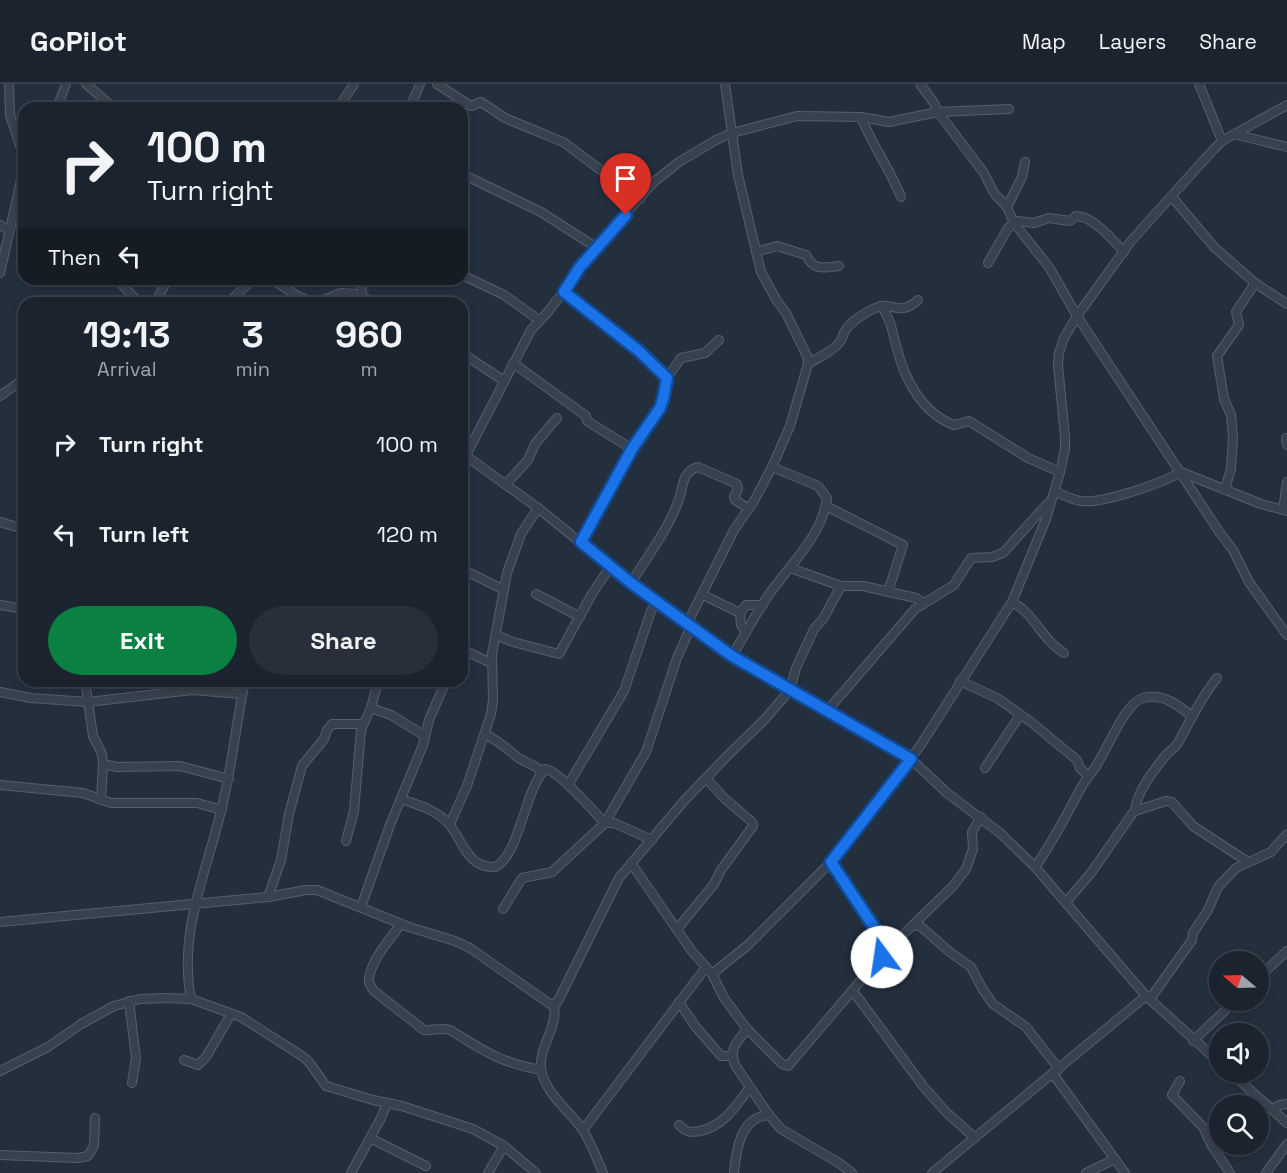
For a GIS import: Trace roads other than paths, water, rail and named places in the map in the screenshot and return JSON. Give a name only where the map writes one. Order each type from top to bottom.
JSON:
[{"type":"street","points":[[9,84],[10,116],[18,140]]},
{"type":"street","points":[[59,102],[66,84]]},
{"type":"street","points":[[86,84],[107,102]]},
{"type":"street","points":[[342,102],[353,84]]},
{"type":"street","points":[[413,102],[420,84]]},
{"type":"street","points":[[437,84],[465,102]]},
{"type":"street","points":[[503,909],[522,878],[552,872],[605,823],[646,752],[689,625],[734,530],[772,467],[790,426],[808,364],[807,356],[786,313],[777,302],[761,272],[738,175],[725,84]]},
{"type":"street","points":[[920,84],[938,112],[984,172],[994,193],[1008,207],[1014,223],[1049,267],[1077,316],[1233,550],[1249,582],[1287,635]]},
{"type":"street","points":[[1199,84],[1222,141]]},
{"type":"street","points":[[468,104],[471,106],[481,102],[505,118],[563,142],[640,199]]},
{"type":"street","points":[[712,974],[747,945],[831,862],[911,759],[1012,602],[1038,540],[1054,494],[1065,450],[1059,353],[1064,338],[1077,316],[1131,241],[1222,141],[1287,105]]},
{"type":"street","points":[[468,447],[531,330],[564,292],[580,267],[654,182],[679,162],[732,133],[796,116],[861,117],[889,122],[938,112],[1009,109]]},
{"type":"street","points":[[861,117],[870,140],[896,183],[901,197]]},
{"type":"street","points":[[1234,134],[1287,147]]},
{"type":"street","points":[[1008,207],[1022,177],[1025,162]]},
{"type":"street","points":[[468,177],[541,212],[597,248]]},
{"type":"street","points":[[0,273],[18,191]]},
{"type":"street","points":[[1172,197],[1214,247],[1255,283],[1287,304]]},
{"type":"street","points":[[988,263],[1008,228],[1014,223],[1034,223],[1048,218],[1070,221],[1076,216],[1082,216],[1105,231],[1124,252]]},
{"type":"street","points":[[0,225],[8,230]]},
{"type":"street","points":[[756,252],[777,246],[806,255],[810,264],[818,267],[839,266]]},
{"type":"street","points":[[468,278],[504,296],[539,320]]},
{"type":"street","points":[[1225,489],[1231,469],[1233,438],[1231,415],[1224,399],[1217,356],[1239,325],[1236,312],[1255,283]]},
{"type":"street","points":[[122,285],[134,297]]},
{"type":"street","points":[[234,297],[247,285]]},
{"type":"street","points":[[281,285],[300,297]]},
{"type":"street","points":[[353,297],[363,285]]},
{"type":"street","points":[[361,288],[363,297]]},
{"type":"street","points":[[564,292],[639,351],[667,378]]},
{"type":"street","points":[[331,297],[341,293],[354,294]]},
{"type":"street","points":[[808,364],[839,343],[847,328],[874,308],[881,306],[902,309],[918,300]]},
{"type":"street","points":[[881,306],[892,323],[895,344],[903,369],[914,389],[932,413],[954,425],[969,421],[1028,458],[1060,472]]},
{"type":"street","points":[[581,542],[632,449],[660,408],[667,378],[681,358],[705,353],[718,340]]},
{"type":"street","points":[[468,357],[504,381]]},
{"type":"street","points":[[513,363],[586,416],[587,421],[632,449]]},
{"type":"street","points":[[0,396],[18,383]]},
{"type":"street","points":[[506,484],[528,460],[539,438],[557,418]]},
{"type":"street","points":[[468,457],[538,508],[631,583],[732,656],[911,759],[948,793],[981,817],[1035,867],[1148,997],[1209,1055]]},
{"type":"street","points":[[631,583],[670,522],[685,477],[690,469],[698,466],[737,484],[735,500],[748,509]]},
{"type":"street","points":[[732,656],[763,605],[814,534],[826,506],[827,498],[818,486],[772,467]]},
{"type":"street","points":[[1054,494],[1088,502],[1152,486],[1181,472],[1261,504],[1285,510],[1287,482]]},
{"type":"street","points":[[827,711],[915,609],[954,585],[974,556],[992,557],[1003,553],[1038,517],[1054,494]]},
{"type":"street","points":[[826,506],[903,545],[888,592]]},
{"type":"street","points":[[450,824],[467,786],[485,734],[493,700],[491,663],[513,553],[520,534],[538,508]]},
{"type":"street","points":[[0,522],[18,527]]},
{"type":"street","points":[[496,635],[559,654],[610,567]]},
{"type":"street","points":[[790,568],[841,585],[862,586],[916,598],[923,602]]},
{"type":"street","points":[[468,572],[504,590]]},
{"type":"street","points":[[554,1005],[612,891],[631,863],[706,778],[765,719],[790,690],[796,668],[814,629],[823,619],[841,585]]},
{"type":"street","points":[[536,594],[580,617]]},
{"type":"street","points":[[703,595],[740,613]]},
{"type":"street","points":[[568,785],[624,691],[651,611],[657,602]]},
{"type":"street","points":[[1012,602],[1026,611],[1050,644],[1064,653]]},
{"type":"street","points":[[0,605],[18,608]]},
{"type":"street","points":[[746,632],[741,625],[740,613],[746,605],[763,605]]},
{"type":"street","points":[[468,652],[491,663]]},
{"type":"street","points":[[1066,902],[1091,873],[1135,812],[1144,788],[1165,757],[1178,743],[1209,687],[1217,678]]},
{"type":"street","points":[[960,681],[997,698],[1031,722],[1077,760],[1080,768],[1088,776]]},
{"type":"street","points":[[86,687],[93,736],[104,764],[101,800]]},
{"type":"street","points":[[191,999],[188,984],[194,904],[222,810],[244,687]]},
{"type":"street","points":[[346,841],[354,811],[363,724],[371,708],[374,687]]},
{"type":"street","points":[[361,907],[390,825],[423,745],[429,720],[443,687]]},
{"type":"street","points":[[0,692],[31,698],[88,702],[192,690],[242,694]]},
{"type":"street","points":[[1035,867],[1047,850],[1088,776],[1099,762],[1121,721],[1138,701],[1143,698],[1169,700],[1192,717]]},
{"type":"street","points":[[371,708],[391,715],[425,736]]},
{"type":"street","points":[[985,768],[1020,715]]},
{"type":"street","points":[[268,897],[281,860],[289,813],[302,766],[324,739],[332,724],[363,724]]},
{"type":"street","points":[[485,734],[509,748],[518,757],[537,766],[542,772]]},
{"type":"street","points":[[104,764],[117,767],[180,766],[229,779]]},
{"type":"street","points":[[402,799],[431,811],[450,824],[468,855],[487,867],[499,866],[510,851],[542,772],[549,769],[605,823],[614,823],[652,840]]},
{"type":"street","points":[[678,928],[714,884],[753,826],[752,822],[724,798],[706,778]]},
{"type":"street","points":[[0,784],[83,794],[123,804],[197,803],[222,810]]},
{"type":"street","points":[[1135,812],[1166,801],[1172,802],[1193,826],[1248,862]]},
{"type":"street","points":[[631,863],[691,950],[712,974],[724,998],[747,1029],[782,1064],[788,1066],[885,952],[953,886],[966,869],[973,849],[972,832],[981,817]]},
{"type":"street","points":[[1279,844],[1287,825]]},
{"type":"street","points":[[932,1173],[1056,1072],[1099,1033],[1148,997],[1192,940],[1193,933],[1208,910],[1218,887],[1236,868],[1270,852],[1287,834]]},
{"type":"street","points":[[831,862],[878,933],[885,952]]},
{"type":"street","points":[[0,922],[268,897],[317,890],[401,924],[440,935],[470,948],[550,1005],[554,1005]]},
{"type":"street","points":[[401,924],[377,959],[369,977],[369,985],[374,991],[424,1030],[443,1027],[499,1060],[541,1070]]},
{"type":"street","points":[[913,925],[920,926],[971,967],[993,1004],[1026,1027],[1125,1173]]},
{"type":"street","points":[[1269,968],[1287,951]]},
{"type":"street","points":[[583,1130],[706,967]]},
{"type":"street","points":[[853,991],[923,1086],[946,1112],[975,1138]]},
{"type":"street","points":[[0,1071],[48,1047],[101,1012],[129,1001],[166,998],[191,999],[241,1017],[302,1056],[326,1086],[402,1106],[473,1129],[504,1146],[536,1173]]},
{"type":"street","points":[[129,1001],[136,1058],[132,1083]]},
{"type":"street","points":[[680,1002],[695,1026],[721,1056],[732,1056]]},
{"type":"street","points":[[554,1005],[556,1016],[543,1051],[541,1070],[553,1094],[583,1130],[603,1173]]},
{"type":"street","points":[[1193,1041],[1224,1011]]},
{"type":"street","points":[[184,1060],[198,1065],[206,1057],[231,1014]]},
{"type":"street","points":[[747,1029],[733,1049],[732,1056],[735,1065],[769,1115],[781,1130],[839,1163],[852,1173]]},
{"type":"street","points":[[1180,1081],[1172,1095],[1203,1127],[1212,1146],[1230,1173]]},
{"type":"street","points":[[1242,1083],[1287,1123]]},
{"type":"street","points":[[679,1125],[691,1133],[710,1129],[719,1124],[750,1087]]},
{"type":"street","points":[[351,1173],[387,1103]]},
{"type":"street","points":[[1272,1109],[1287,1104]]},
{"type":"street","points":[[734,1173],[740,1138],[756,1119],[769,1115]]},
{"type":"street","points":[[0,1155],[77,1158],[88,1156],[94,1146],[95,1118]]},
{"type":"street","points":[[370,1138],[426,1166]]},
{"type":"street","points":[[1266,1173],[1287,1144]]},
{"type":"street","points":[[488,1173],[504,1146]]},
{"type":"street","points":[[1086,1173],[1115,1159]]}]
